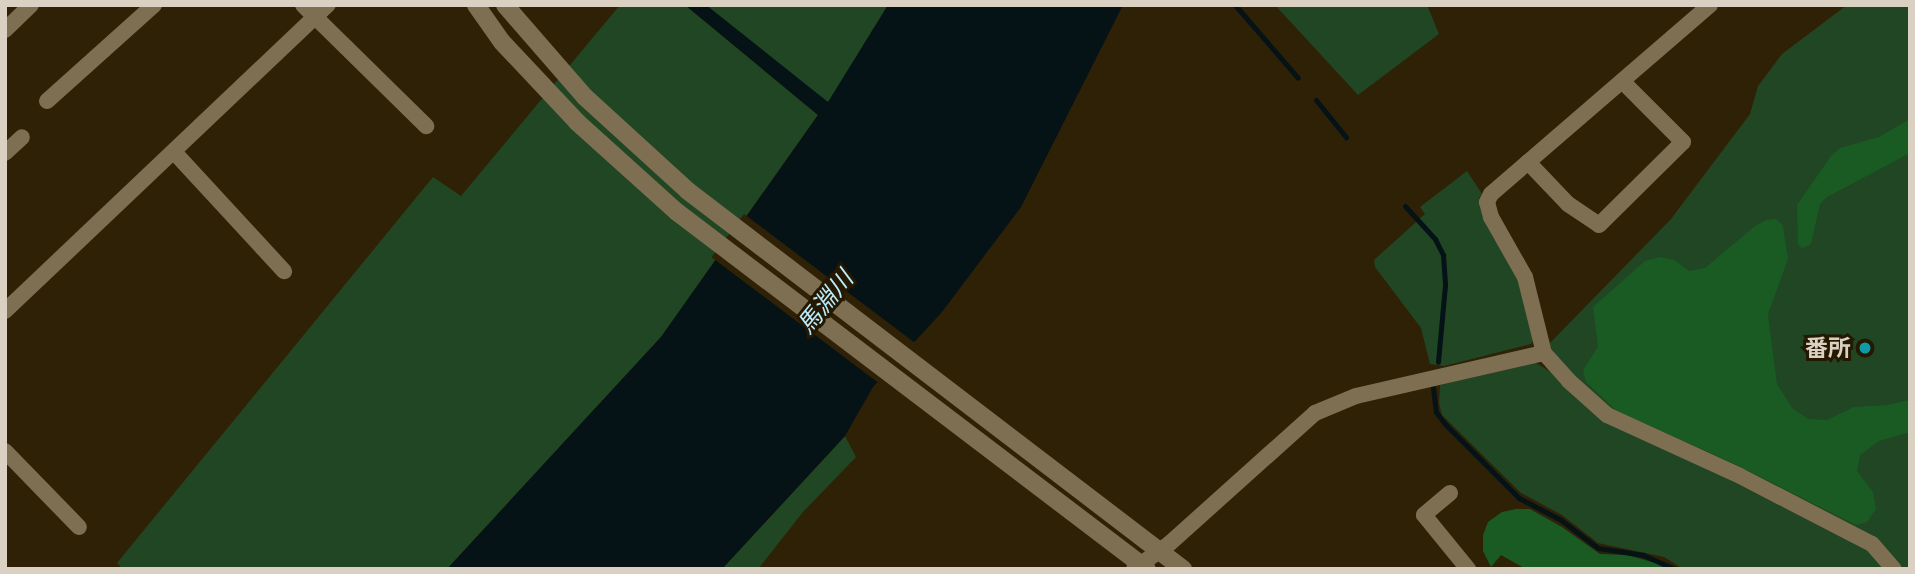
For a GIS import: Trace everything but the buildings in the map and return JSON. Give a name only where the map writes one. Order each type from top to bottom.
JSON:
[{"type":"street","points":[[5,30],[31,5]]},
{"type":"street","points":[[47,101],[153,5]]},
{"type":"street","points":[[303,5],[426,126]]},
{"type":"street","points":[[5,311],[175,153],[328,5]]},
{"type":"street","points":[[476,5],[502,42],[577,122],[677,212],[1147,569]]},
{"type":"street","points":[[505,5],[585,97],[688,191],[1183,569]]},
{"type":"street","points":[[1710,5],[1491,194],[1488,202],[1491,217],[1525,277],[1544,353],[1569,382],[1607,415],[1740,476],[1872,544],[1894,569]]},
{"type":"street","points":[[1528,162],[1568,204],[1600,225],[1682,142],[1622,81]]},
{"type":"street","points":[[5,153],[22,137]]},
{"type":"street","points":[[175,153],[284,271]]},
{"type":"street","points":[[1134,569],[1169,544],[1315,413],[1356,396],[1544,353]]},
{"type":"street","points":[[5,452],[79,527]]},
{"type":"street","points":[[1450,493],[1424,515],[1468,569]]},
{"type":"green space","points":[[620,5],[685,5],[818,115],[661,337],[447,569],[123,569],[117,563],[433,177],[461,196]]},
{"type":"green space","points":[[706,5],[888,5],[828,103]]},
{"type":"green space","points":[[1275,5],[1427,5],[1439,34],[1358,95]]},
{"type":"green space","points":[[1847,5],[1910,5],[1910,569],[1897,569],[1892,559],[1609,411],[1557,359],[1549,344],[1671,219],[1750,114],[1758,86],[1782,54]]},
{"type":"green space","points":[[1910,119],[1910,153],[1827,197],[1820,204],[1811,244],[1802,248],[1798,244],[1797,205],[1831,156],[1840,148],[1879,137]]},
{"type":"green space","points":[[1467,171],[1482,194],[1479,198],[1484,218],[1521,281],[1536,337],[1531,344],[1444,366],[1430,364],[1421,328],[1375,267],[1374,260],[1425,214],[1420,207]]},
{"type":"green space","points":[[1776,219],[1783,226],[1788,259],[1768,314],[1777,384],[1792,408],[1808,419],[1827,420],[1854,407],[1888,405],[1910,400],[1910,432],[1879,441],[1860,455],[1857,471],[1873,492],[1876,509],[1867,522],[1856,525],[1735,464],[1617,411],[1586,382],[1583,370],[1598,347],[1593,307],[1645,261],[1660,257],[1674,260],[1689,271],[1705,268],[1755,226],[1766,220]]},
{"type":"green space","points":[[1533,361],[1705,467],[1870,552],[1887,569],[1683,569],[1664,557],[1598,543],[1562,515],[1521,493],[1442,415],[1439,403],[1440,385]]},
{"type":"green space","points":[[845,436],[856,457],[803,512],[758,569],[722,569]]},
{"type":"green space","points":[[1530,509],[1562,527],[1600,554],[1627,555],[1667,569],[1524,568],[1501,555],[1491,567],[1483,551],[1483,535],[1488,522],[1502,512]]},
{"type":"water","name":"馬淵川","points":[[685,5],[706,5],[828,102],[888,5],[1123,5],[1021,207],[942,312],[873,387],[845,436],[722,569],[447,569],[661,337],[818,115]]},
{"type":"pier","points":[[744,214],[917,344],[884,387],[712,257]]},
{"type":"waterway","points":[[1235,5],[1298,78]]},
{"type":"waterway","points":[[1316,100],[1346,137]]},
{"type":"waterway","points":[[1405,206],[1435,239],[1443,255],[1445,285],[1438,362]]},
{"type":"waterway","points":[[1433,388],[1436,412],[1445,424],[1519,498],[1561,520],[1598,548],[1643,555],[1674,569]]},
{"type":"place","name":"番所","points":[[1865,348]]}]
